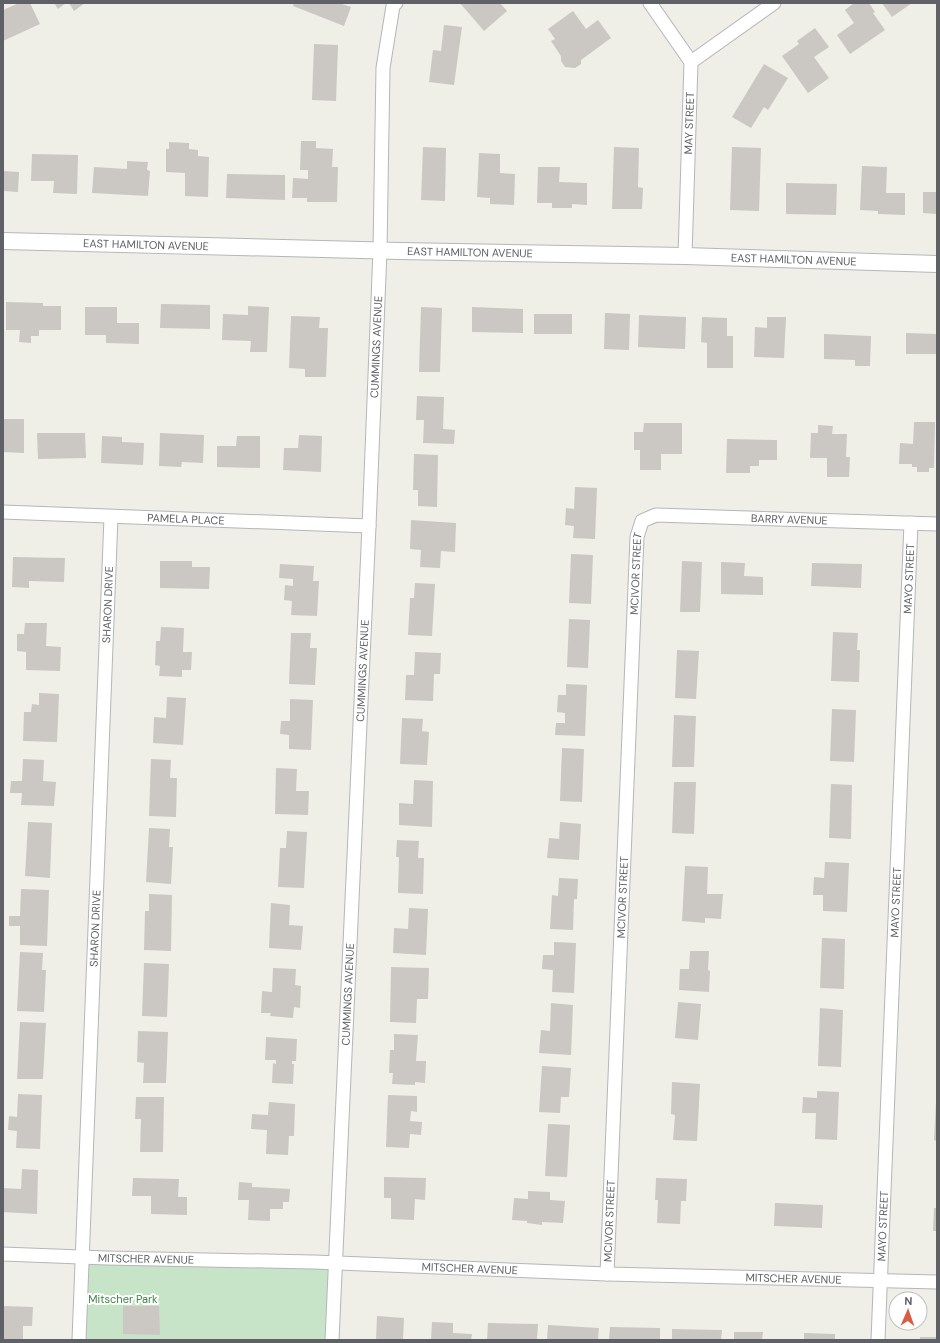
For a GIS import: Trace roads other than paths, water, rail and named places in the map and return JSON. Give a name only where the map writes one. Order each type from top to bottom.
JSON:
[{"type":"street","name":"CUMMINGS AVENUE","points":[[332,1340],[370,526],[380,250],[384,68],[393,6],[396,3]]},
{"type":"street","points":[[650,3],[691,62],[774,3]]},
{"type":"street","name":"MAY STREET","points":[[685,256],[691,62]]},
{"type":"street","name":"EAST HAMILTON AVENUE","points":[[3,241],[685,256],[937,264]]},
{"type":"street","name":"PAMELA PLACE","points":[[3,512],[370,526]]},
{"type":"street","name":"BARRY AVENUE","points":[[642,521],[656,515],[937,524]]},
{"type":"street","name":"SHARON DRIVE","points":[[79,1340],[111,517]]},
{"type":"street","name":"MCIVOR STREET","points":[[607,1274],[637,537],[642,521]]},
{"type":"street","name":"MAYO STREET","points":[[878,1340],[911,523]]},
{"type":"street","name":"MITSCHER AVENUE","points":[[3,1254],[607,1274],[937,1282]]},
{"type":"park label","name":"Mitscher Park","points":[[123,1299]]}]
